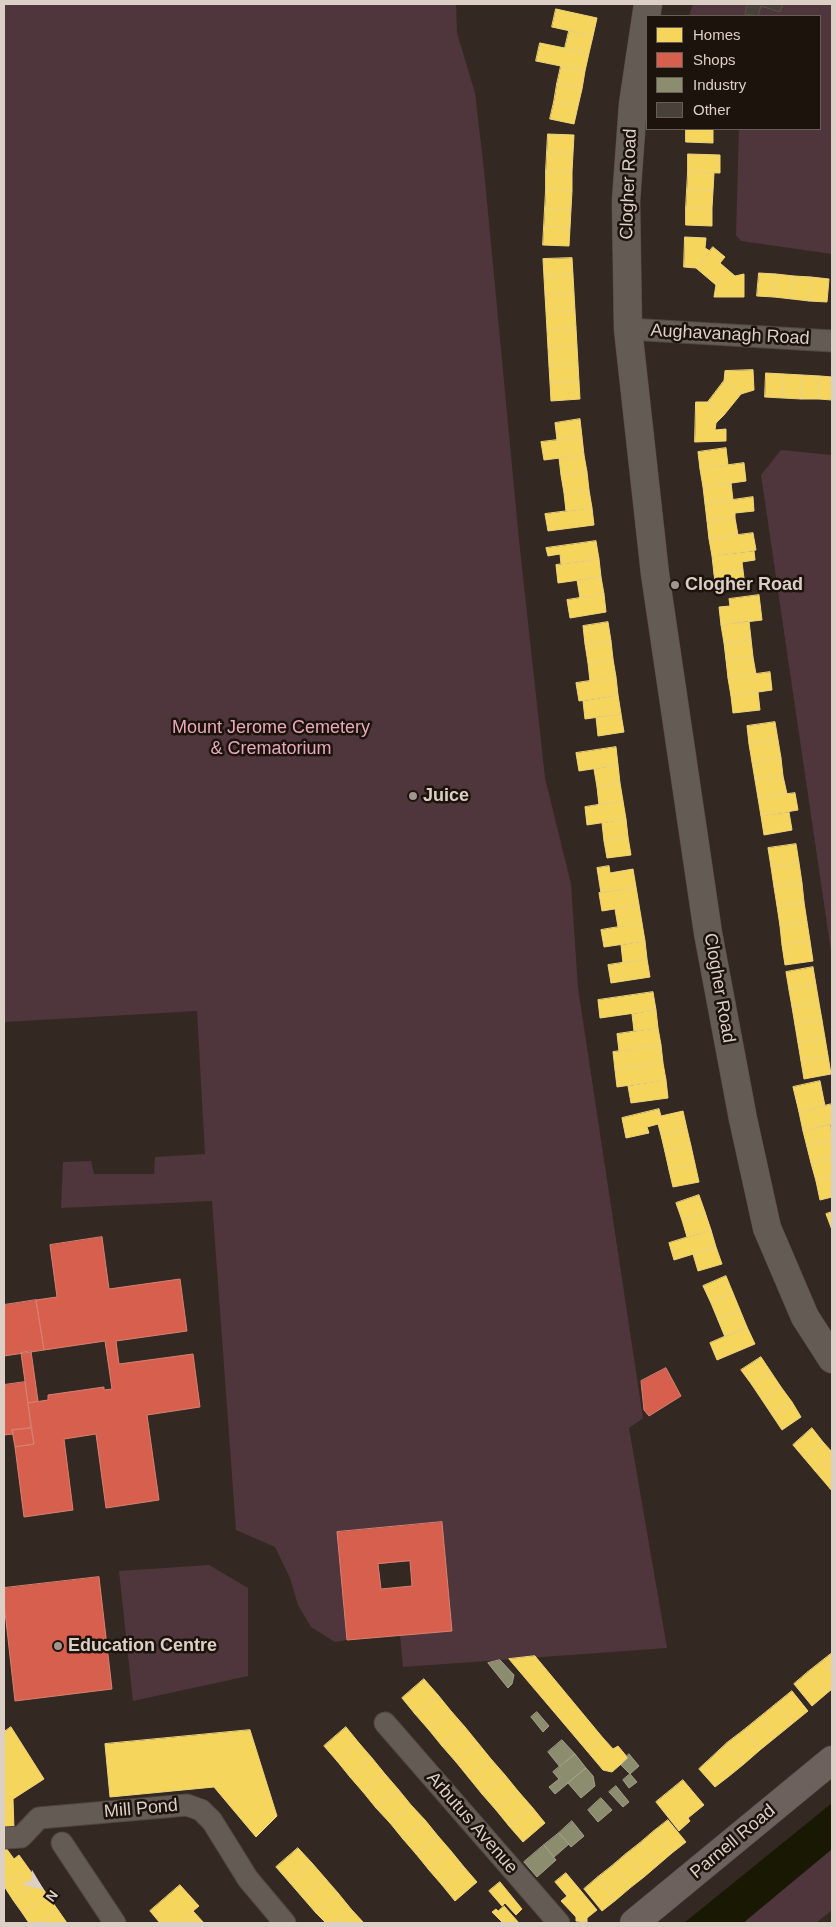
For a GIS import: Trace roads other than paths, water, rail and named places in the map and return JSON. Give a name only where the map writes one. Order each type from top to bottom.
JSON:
[{"type":"main road","name":"Parnell Road","points":[[634,1923],[832,1760]]},
{"type":"street","name":"Clogher Road","points":[[646,18],[634,104],[626,202],[628,329],[655,574],[668,669],[708,933],[743,1119],[767,1228],[805,1317],[832,1359]]},
{"type":"street","name":"Aughavanagh Road","points":[[628,329],[832,341]]},
{"type":"street","name":"Arbutus Avenue","points":[[385,1723],[559,1923]]},
{"type":"street","name":"Mill Pond","points":[[4,1838],[21,1837],[38,1818],[187,1805],[201,1810],[212,1821],[248,1879],[286,1923]]},
{"type":"street","points":[[62,1843],[115,1923]]},
{"type":"place","name":"Clogher Road","points":[[675,585]]},
{"type":"place","name":"Juice","points":[[413,796]]},
{"type":"place","name":"Education Centre","points":[[58,1646]]},
{"type":"park label","name":"Mount Jerome Cemetery & Crematorium","points":[[271,738]]}]
